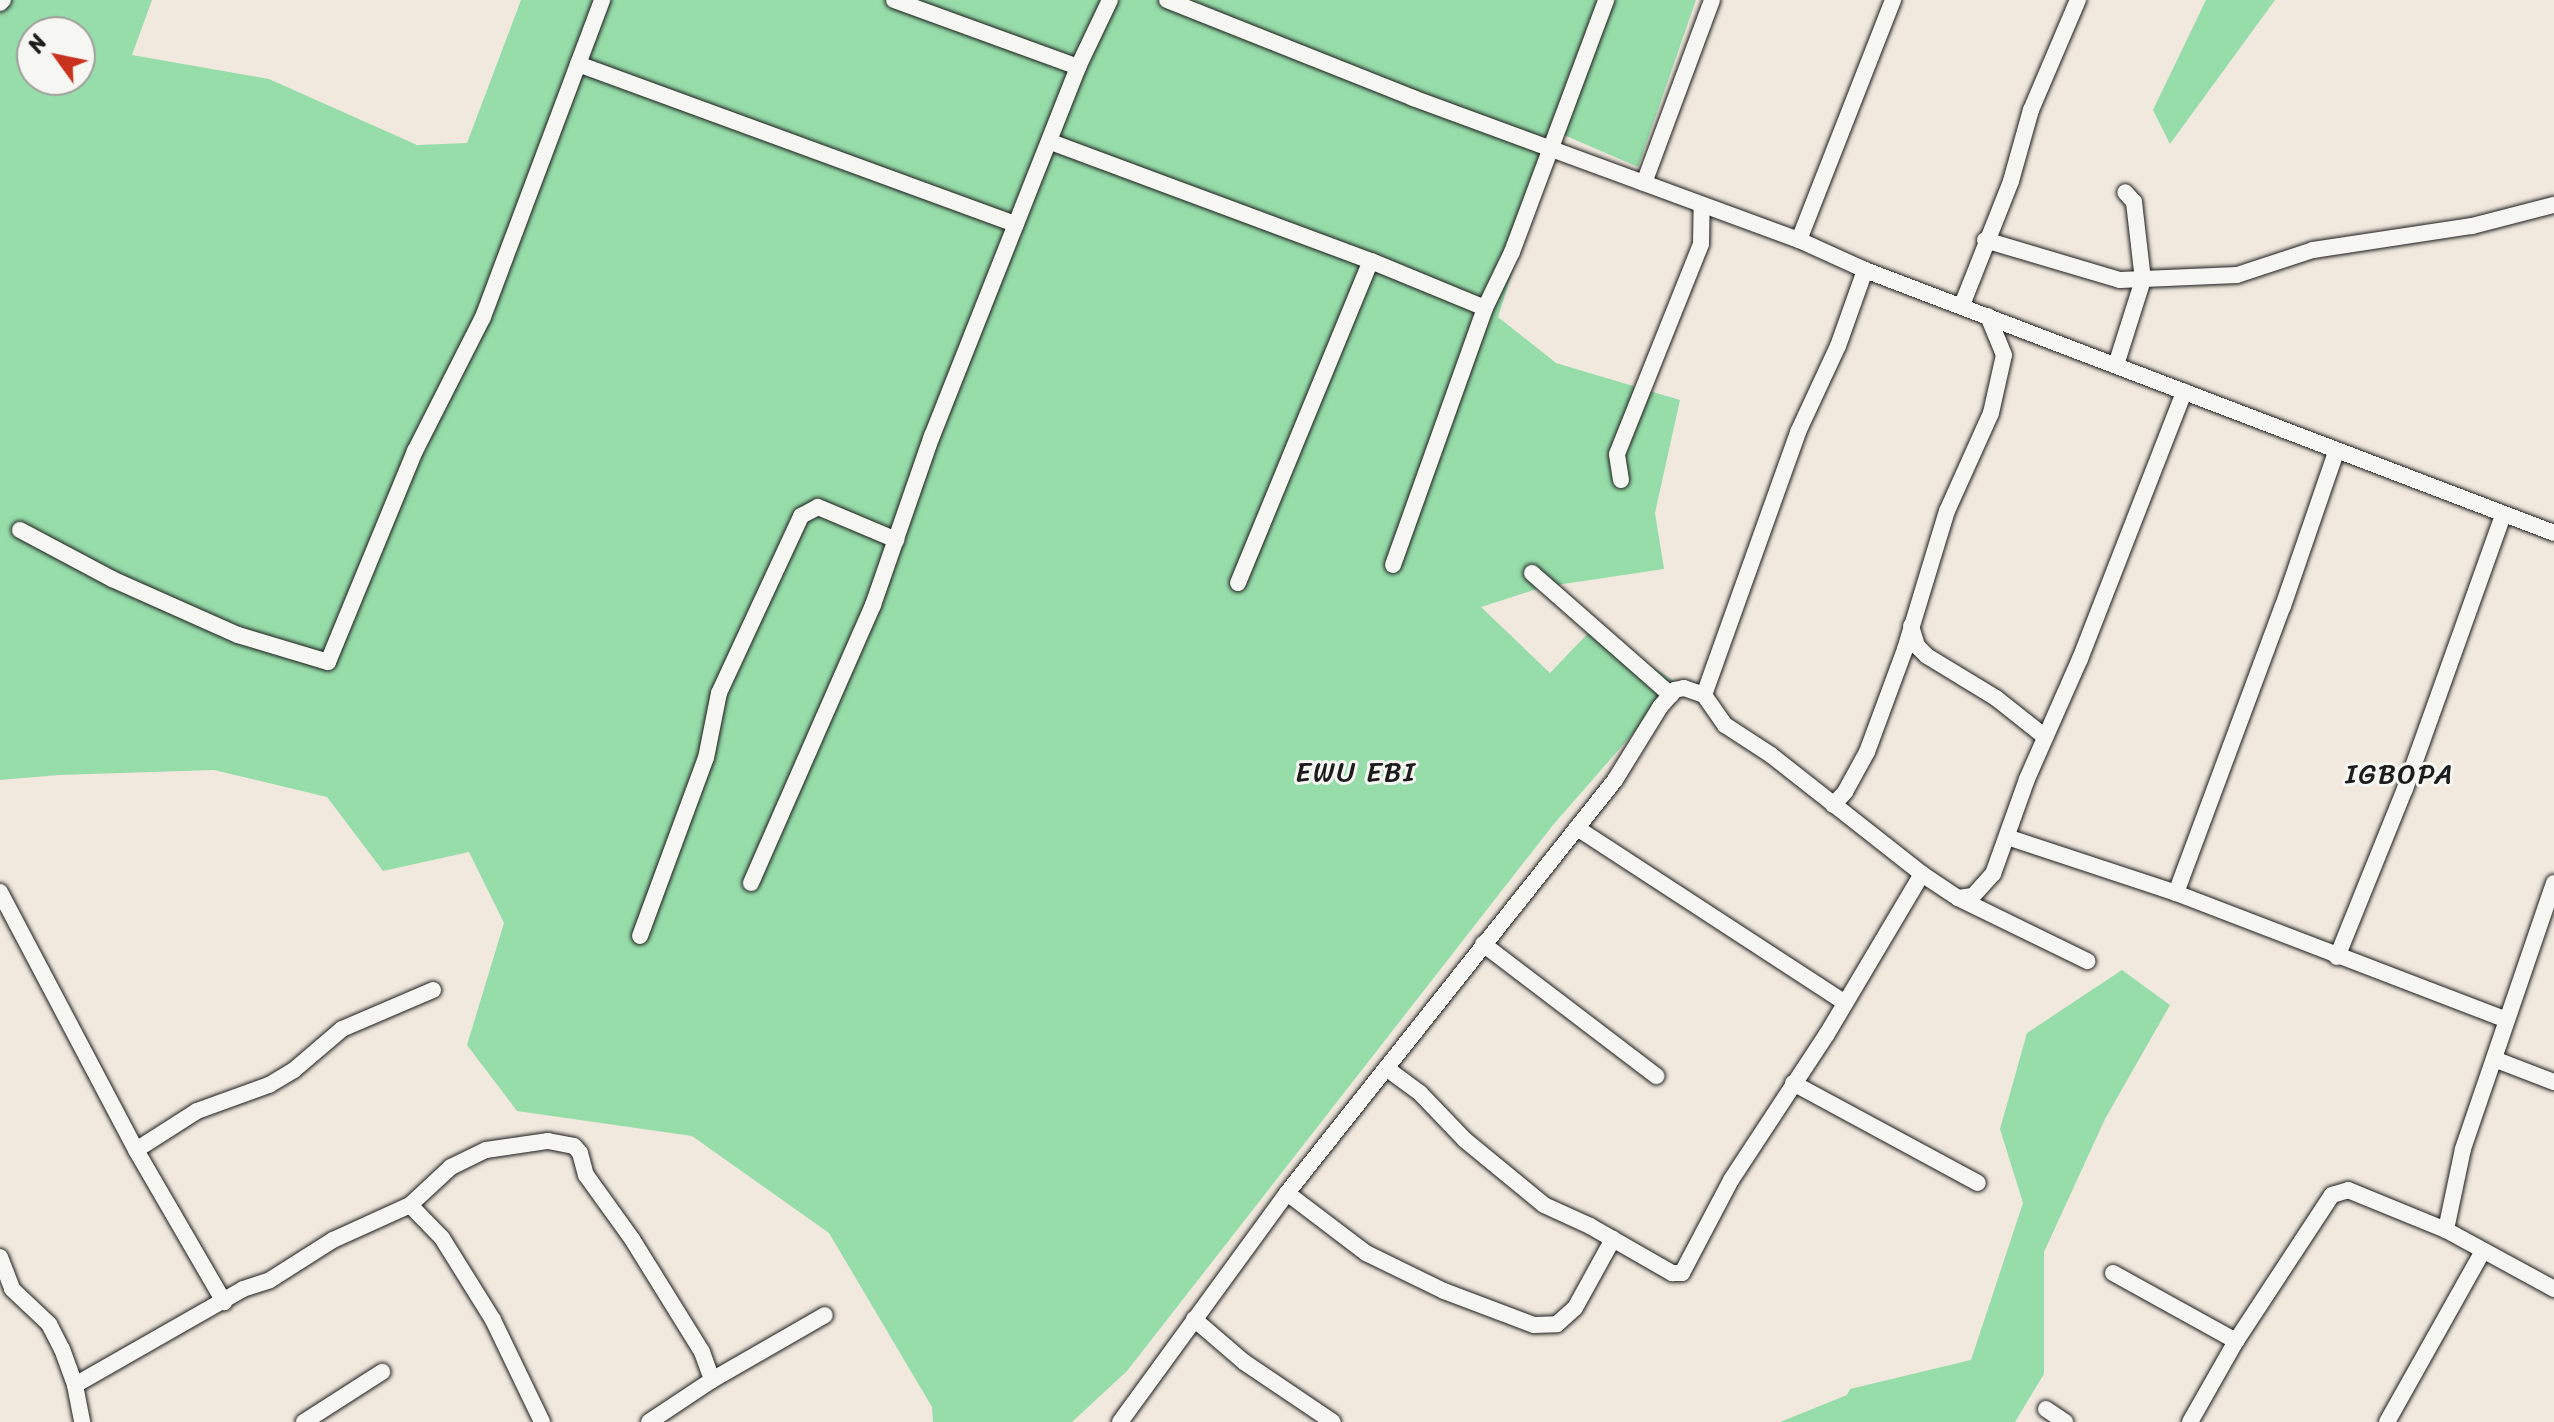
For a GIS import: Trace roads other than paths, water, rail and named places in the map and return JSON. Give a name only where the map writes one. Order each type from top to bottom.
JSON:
[{"type":"street","points":[[20,530],[112,579],[238,635],[328,662],[415,451],[483,317],[602,0]]},
{"type":"street","points":[[894,0],[921,5],[1078,67]]},
{"type":"street","points":[[751,883],[862,633],[932,436],[1051,142],[1078,67],[1110,0]]},
{"type":"street","points":[[1167,0],[1550,149],[1799,240],[1865,270],[2554,533]]},
{"type":"street","points":[[1393,565],[1485,308],[1512,252],[1606,0]]},
{"type":"street","points":[[1644,183],[1712,0]]},
{"type":"street","points":[[1799,240],[1893,0]]},
{"type":"street","points":[[1962,305],[1985,240],[2011,181],[2031,110],[2078,0]]},
{"type":"street","points":[[578,64],[1016,224]]},
{"type":"street","points":[[1051,142],[1371,261],[1485,308]]},
{"type":"street","points":[[2116,365],[2143,280],[2134,202],[2125,192]]},
{"type":"street","points":[[1621,480],[1617,454],[1701,244],[1702,205]]},
{"type":"street","points":[[1985,240],[2097,275],[2143,280],[2237,275],[2313,250],[2472,226],[2554,205]]},
{"type":"street","points":[[1238,583],[1371,261]]},
{"type":"street","points":[[1704,695],[1798,432],[1838,346],[1865,270]]},
{"type":"street","points":[[1988,316],[2004,355]]},
{"type":"street","points":[[1833,805],[1845,792],[1867,752],[1947,511],[1991,413],[2004,355],[2023,331]]},
{"type":"street","points":[[1958,898],[1973,896],[1993,874],[2044,736],[2080,659],[2184,392]]},
{"type":"street","points":[[2176,893],[2278,620],[2336,452]]},
{"type":"street","points":[[640,936],[706,758],[719,693],[801,516],[818,507],[896,540]]},
{"type":"street","points":[[2337,957],[2405,789],[2503,515]]},
{"type":"street","points":[[1532,573],[1671,695]]},
{"type":"street","points":[[1910,625],[1917,646],[1927,656],[1996,698],[2044,736]]},
{"type":"street","points":[[1120,1422],[1287,1193],[1615,780],[1640,735],[1671,695],[1684,688],[1704,695],[1725,725],[1771,755],[1833,805],[1882,839],[1922,874],[1958,898],[2087,961]]},
{"type":"street","points":[[1577,828],[1845,1003]]},
{"type":"street","points":[[2007,837],[2176,893],[2505,1019]]},
{"type":"street","points":[[1386,1068],[1420,1093],[1465,1140],[1544,1205],[1672,1273],[1682,1273],[1731,1180],[1845,1003],[1922,874]]},
{"type":"street","points":[[2446,1230],[2463,1149],[2505,1019],[2550,907],[2554,883]]},
{"type":"street","points":[[0,892],[136,1150],[224,1302]]},
{"type":"street","points":[[1483,944],[1656,1076]]},
{"type":"street","points":[[136,1150],[197,1111],[269,1085],[294,1070],[342,1029],[433,990]]},
{"type":"street","points":[[2494,1059],[2554,1082]]},
{"type":"street","points":[[1793,1083],[1978,1183]]},
{"type":"street","points":[[75,1385],[186,1319],[224,1302],[243,1289],[270,1280],[333,1240],[410,1205],[451,1167],[486,1150],[531,1141],[562,1142],[574,1146],[580,1153],[586,1175],[632,1239],[702,1352],[712,1380]]},
{"type":"street","points":[[2190,1422],[2236,1341],[2332,1195],[2348,1190],[2446,1230],[2554,1289]]},
{"type":"street","points":[[1287,1193],[1366,1253],[1444,1291],[1534,1325],[1557,1324],[1575,1308],[1613,1239]]},
{"type":"street","points":[[410,1205],[442,1238],[493,1320],[542,1422]]},
{"type":"street","points":[[2387,1422],[2483,1251]]},
{"type":"street","points":[[0,1257],[6,1292],[49,1324],[75,1385],[82,1422]]},
{"type":"street","points":[[2113,1273],[2236,1341]]},
{"type":"street","points":[[649,1422],[712,1380],[825,1315]]},
{"type":"street","points":[[1194,1319],[1244,1362],[1333,1422]]},
{"type":"street","points":[[304,1422],[382,1372]]},
{"type":"street","points":[[2046,1409],[2065,1422]]},
{"type":"district","name":"EWU EBI","points":[[1356,772]]},
{"type":"district","name":"IGBOPA","points":[[2400,774]]}]
